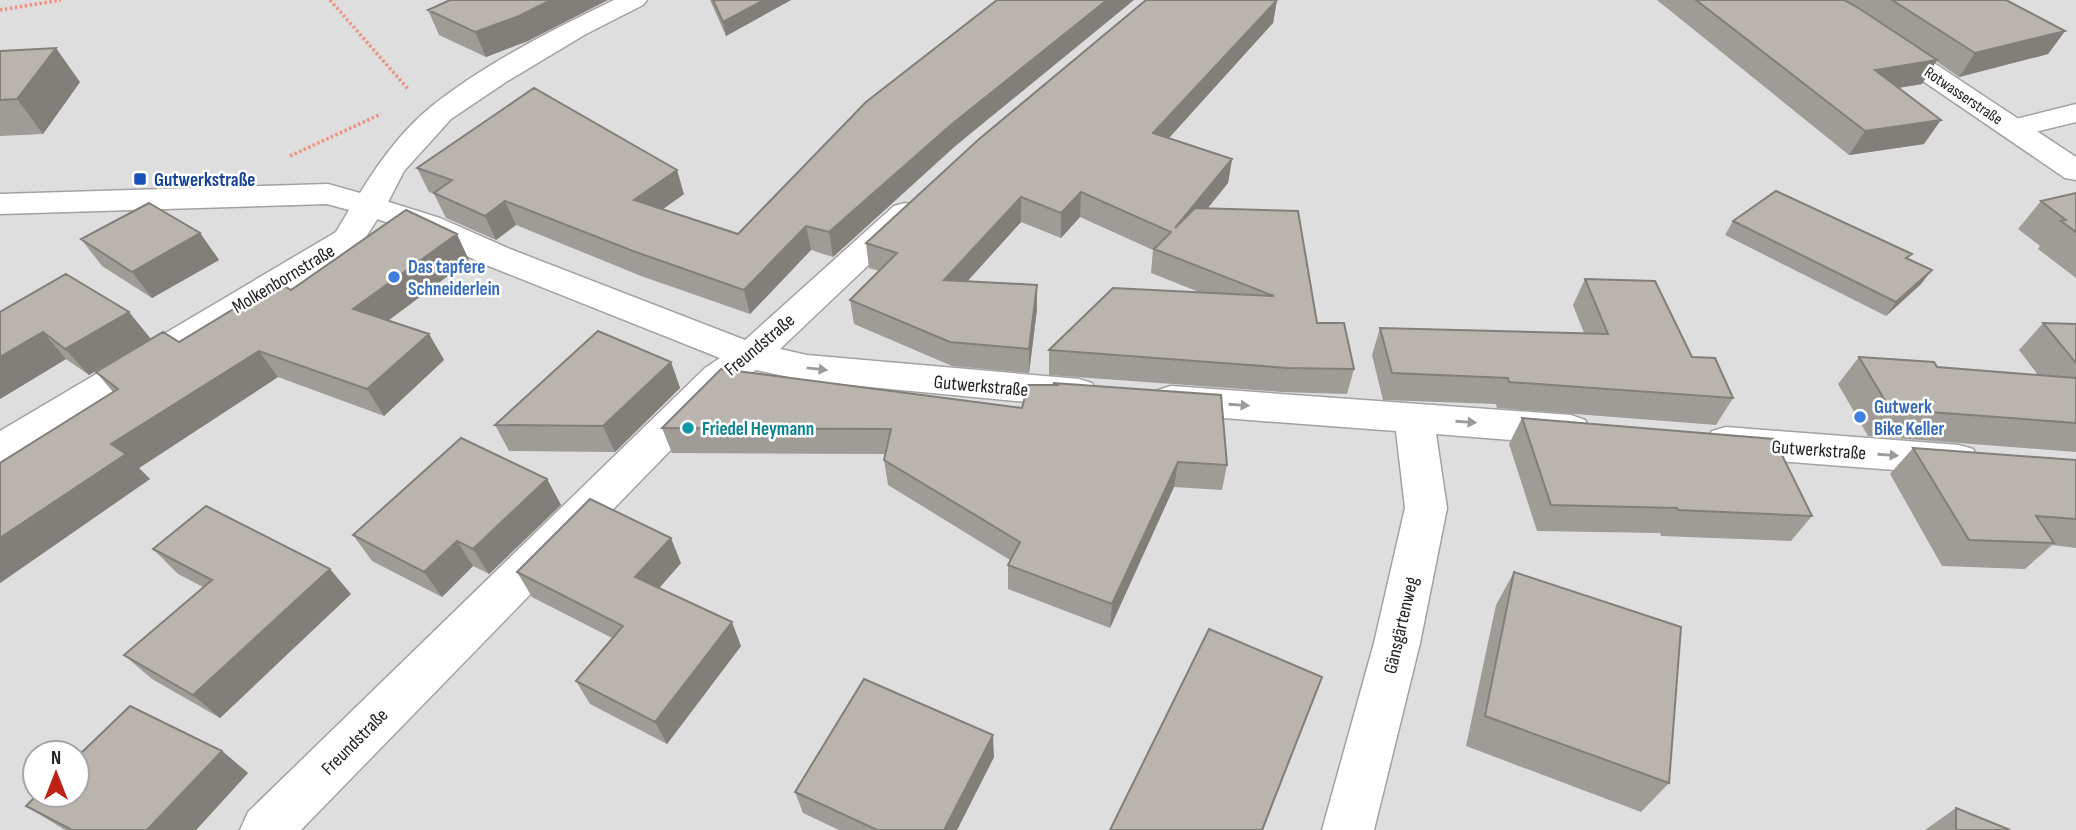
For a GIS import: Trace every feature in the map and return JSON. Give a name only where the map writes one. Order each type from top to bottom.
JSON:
[{"type":"street","name":"Molkenbornstraße","points":[[0,450],[348,239],[391,167],[441,113],[496,76],[578,28],[634,0]]},
{"type":"street","name":"Rotwasserstraße","points":[[1814,0],[1857,24],[2076,171]]},
{"type":"street","points":[[2015,128],[2076,113]]},
{"type":"street","name":"Freundstraße","points":[[266,830],[718,379],[750,356],[927,192]]},
{"type":"street","name":"Gutwerkstraße","points":[[0,204],[328,194],[428,225],[498,257],[750,356],[807,368],[1126,397],[1607,433]]},
{"type":"street","name":"Gänsgärtenweg","points":[[1348,830],[1397,643],[1426,508],[1414,418]]},
{"type":"street","name":"Gutwerkstraße","points":[[1690,439],[1993,463]]},
{"type":"path","points":[[0,10],[61,0]]},
{"type":"path","points":[[330,0],[417,98],[441,113]]},
{"type":"path","points":[[252,196],[288,156],[417,98]]},
{"type":"shaded area","points":[[0,0],[2076,0],[2076,830],[0,830]]},
{"type":"building","points":[[450,0],[551,0],[519,16],[475,32],[428,10]]},
{"type":"building","points":[[713,0],[764,0],[723,22]]},
{"type":"building","points":[[997,0],[1107,0],[952,124],[829,232],[806,226],[744,290],[633,251],[505,201],[485,216],[434,193],[452,180],[417,168],[534,88],[677,170],[634,200],[738,234],[866,102]]},
{"type":"building","points":[[1146,0],[1277,0],[1153,133],[1232,159],[1175,228],[1195,208],[1298,211],[1317,323],[1344,323],[1354,369],[1287,368],[1049,350],[1113,288],[1274,296],[1154,249],[1171,232],[1081,192],[1061,213],[1021,197],[944,280],[1037,285],[1029,349],[950,342],[850,300],[897,253],[866,243],[978,140]]},
{"type":"building","points":[[1696,0],[1844,0],[1937,60],[1875,70],[1941,120],[1865,131]]},
{"type":"building","points":[[1892,0],[2006,0],[2065,31],[1975,53]]},
{"type":"building","points":[[56,48],[17,99],[0,100],[0,51]]},
{"type":"building","points":[[1776,191],[1912,254],[1906,258],[1932,270],[1896,302],[1733,221]]},
{"type":"building","points":[[2076,193],[2076,232],[2061,221],[2066,220],[2041,201]]},
{"type":"building","points":[[149,203],[200,233],[132,272],[81,239]]},
{"type":"building","points":[[406,210],[457,234],[353,309],[429,334],[367,389],[259,351],[111,444],[126,454],[0,538],[0,463],[118,389],[96,372],[163,332],[179,342],[278,282],[291,290]]},
{"type":"building","points":[[66,274],[129,312],[65,349],[43,332],[0,357],[0,312]]},
{"type":"building","points":[[1585,279],[1655,281],[1692,357],[1715,358],[1733,398],[1509,382],[1508,378],[1392,373],[1380,328],[1608,334]]},
{"type":"building","points":[[2043,323],[2076,324],[2076,363]]},
{"type":"building","points":[[598,331],[671,362],[603,426],[495,425]]},
{"type":"building","points":[[1859,357],[1934,362],[1937,367],[2076,378],[2076,423],[1890,409]]},
{"type":"building","points":[[721,369],[1022,408],[1028,385],[1059,385],[1053,383],[1221,395],[1227,465],[1178,462],[1112,604],[1008,565],[1020,542],[884,460],[891,429],[662,428]]},
{"type":"building","points":[[1522,418],[1774,439],[1812,516],[1677,508],[1551,505]]},
{"type":"building","points":[[461,438],[547,479],[473,549],[457,541],[424,572],[353,535]]},
{"type":"building","points":[[1913,448],[2076,460],[2076,519],[2036,516],[2054,543],[1969,540]]},
{"type":"building","points":[[590,499],[671,538],[635,577],[732,622],[655,722],[576,681],[623,626],[517,572]]},
{"type":"building","points":[[206,506],[330,569],[193,695],[124,655],[212,580],[153,549]]},
{"type":"building","points":[[1514,572],[1681,627],[1669,783],[1485,716]]},
{"type":"building","points":[[1209,629],[1322,677],[1262,830],[1110,830]]},
{"type":"building","points":[[864,679],[993,735],[944,830],[877,830],[795,792]]},
{"type":"building","points":[[130,706],[222,751],[147,830],[72,830],[32,809],[91,809],[91,744]]},
{"type":"building","points":[[1956,808],[2010,830],[1956,830]]},
{"type":"place","name":"Gutwerkstraße","points":[[140,179]]},
{"type":"place","name":"Das tapfere Schneiderlein","points":[[394,277]]},
{"type":"place","name":"Gutwerk Bike Keller","points":[[1860,417]]},
{"type":"place","name":"Friedel Heymann","points":[[688,428]]}]
